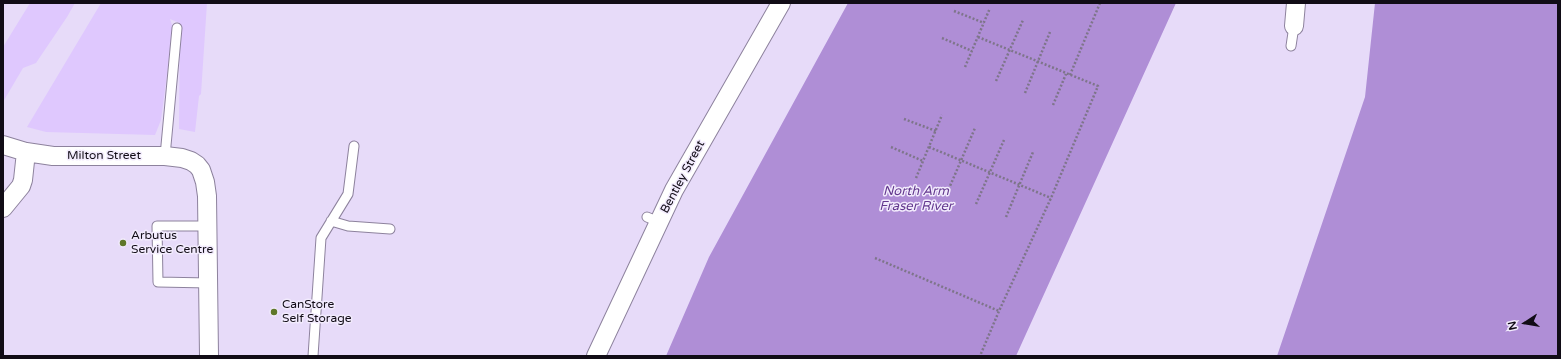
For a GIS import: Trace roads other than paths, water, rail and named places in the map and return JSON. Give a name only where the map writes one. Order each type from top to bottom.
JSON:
[{"type":"street","name":"Bentley Street","points":[[596,356],[653,219],[674,190],[780,3]]},
{"type":"street","points":[[1294,26],[1296,3]]},
{"type":"street","name":"Milton Street","points":[[3,145],[26,152],[53,156],[165,156],[182,158],[191,161],[201,170],[205,182],[208,226]]},
{"type":"street","points":[[3,208],[21,186],[26,152]]},
{"type":"street","points":[[208,226],[209,356]]},
{"type":"lane","points":[[1291,46],[1294,26]]},
{"type":"lane","points":[[165,156],[177,28]]},
{"type":"lane","points":[[313,356],[321,238],[348,194],[354,146]]},
{"type":"lane","points":[[331,221],[348,226],[390,229]]},
{"type":"lane","points":[[208,226],[157,226],[158,282],[208,283]]},
{"type":"water","name":"North Arm Fraser River","points":[[848,3],[1176,3],[1016,356],[666,356],[709,257]]},
{"type":"water","points":[[1375,3],[1558,3],[1558,356],[1277,356],[1365,97]]},
{"type":"place","name":"Arbutus Service Centre","points":[[123,243]]},
{"type":"place","name":"CanStore Self Storage","points":[[274,312]]}]
